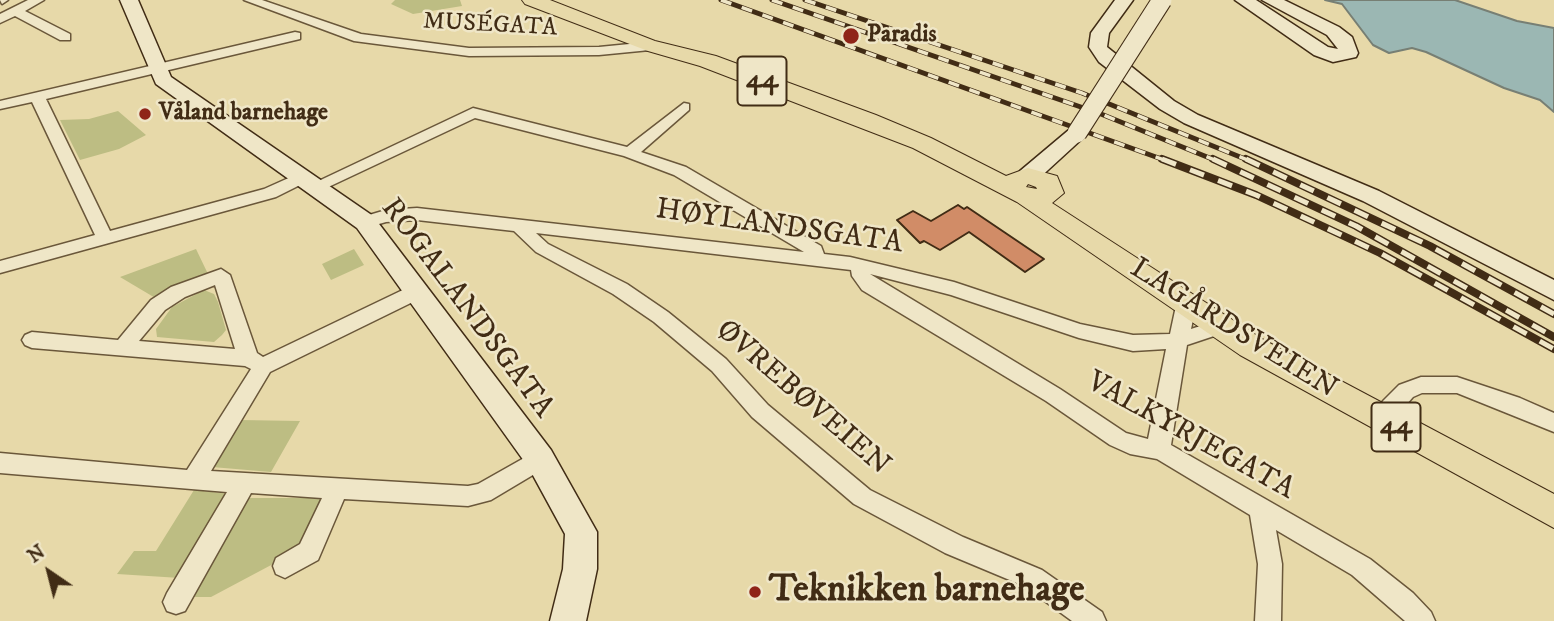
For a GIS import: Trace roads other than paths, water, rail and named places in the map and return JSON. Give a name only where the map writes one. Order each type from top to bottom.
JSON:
[{"type":"main road","name":"LAGÅRDSVEIEN","points":[[532,0],[657,39]]},
{"type":"main road","name":"LAGÅRDSVEIEN","points":[[553,0],[631,27],[708,61],[877,124],[950,157],[1039,182],[1216,308],[1391,407],[1554,494]]},
{"type":"main road","name":"LAGÅRDSVEIEN","points":[[1039,182],[1083,233],[1186,306],[1300,376],[1554,512]]},
{"type":"street","points":[[0,19],[38,0]]},
{"type":"street","name":"ROGALANDSGATA","points":[[129,0],[155,68],[163,80],[365,222],[540,459],[580,532],[580,569],[568,621]]},
{"type":"street","name":"MUSÉGATA","points":[[250,0],[359,38],[469,52],[598,51],[657,39]]},
{"type":"street","points":[[1124,0],[1100,33],[1098,47],[1106,58],[1174,109],[1371,196],[1554,291]]},
{"type":"street","points":[[1039,182],[1073,149],[1077,133],[1162,0]]},
{"type":"street","points":[[1244,0],[1334,56],[1349,52],[1345,41],[1333,31],[1271,0]]},
{"type":"street","points":[[17,12],[65,37]]},
{"type":"street","points":[[0,105],[295,36]]},
{"type":"street","points":[[37,96],[105,238]]},
{"type":"street","points":[[630,153],[684,107]]},
{"type":"street","points":[[0,267],[309,182],[473,113],[630,153],[680,172],[757,214],[815,250],[815,259]]},
{"type":"street","name":"HØYLANDSGATA","points":[[365,222],[386,216],[417,214],[860,266],[954,289],[1105,338],[1148,344],[1177,341],[1219,327]]},
{"type":"street","name":"ØVREBØVEIEN","points":[[520,225],[524,233],[542,248],[620,289],[661,317],[719,365],[760,411],[862,497],[954,545],[1033,578],[1093,621]]},
{"type":"street","name":"VALKYRJEGATA","points":[[860,266],[861,276],[869,285],[1053,395],[1118,439],[1129,445],[1162,451],[1361,568],[1404,602],[1422,621]]},
{"type":"street","points":[[125,345],[158,305],[178,292],[221,275],[255,362],[193,480]]},
{"type":"street","points":[[32,340],[125,345],[255,362],[415,292]]},
{"type":"street","points":[[1162,451],[1159,442],[1186,306]]},
{"type":"street","points":[[1391,407],[1406,391],[1420,385],[1457,385],[1513,404],[1554,423]]},
{"type":"street","points":[[0,463],[193,480],[468,496],[483,493],[540,459]]},
{"type":"street","points":[[176,602],[245,482]]},
{"type":"street","points":[[285,566],[309,552],[338,487]]},
{"type":"street","points":[[1261,510],[1270,564],[1268,621]]},
{"type":"water","points":[[1325,0],[1455,0],[1517,21],[1554,28],[1554,112],[1540,100],[1504,88],[1426,52],[1412,48],[1389,53],[1373,45],[1342,4]]},
{"type":"railway","points":[[721,0],[1167,161]]},
{"type":"railway","points":[[772,0],[1101,114],[1217,161]]},
{"type":"railway","points":[[805,0],[1082,93],[1250,161]]},
{"type":"railway","points":[[1162,159],[1256,195],[1380,253],[1554,349]]},
{"type":"railway","points":[[1213,159],[1356,226],[1554,337]]},
{"type":"railway","points":[[1246,159],[1430,246],[1554,314]]},
{"type":"place","name":"Paradis","points":[[851,36]]},
{"type":"place","name":"Våland barnehage","points":[[145,114]]},
{"type":"place","name":"Teknikken barnehage","points":[[755,592]]}]
